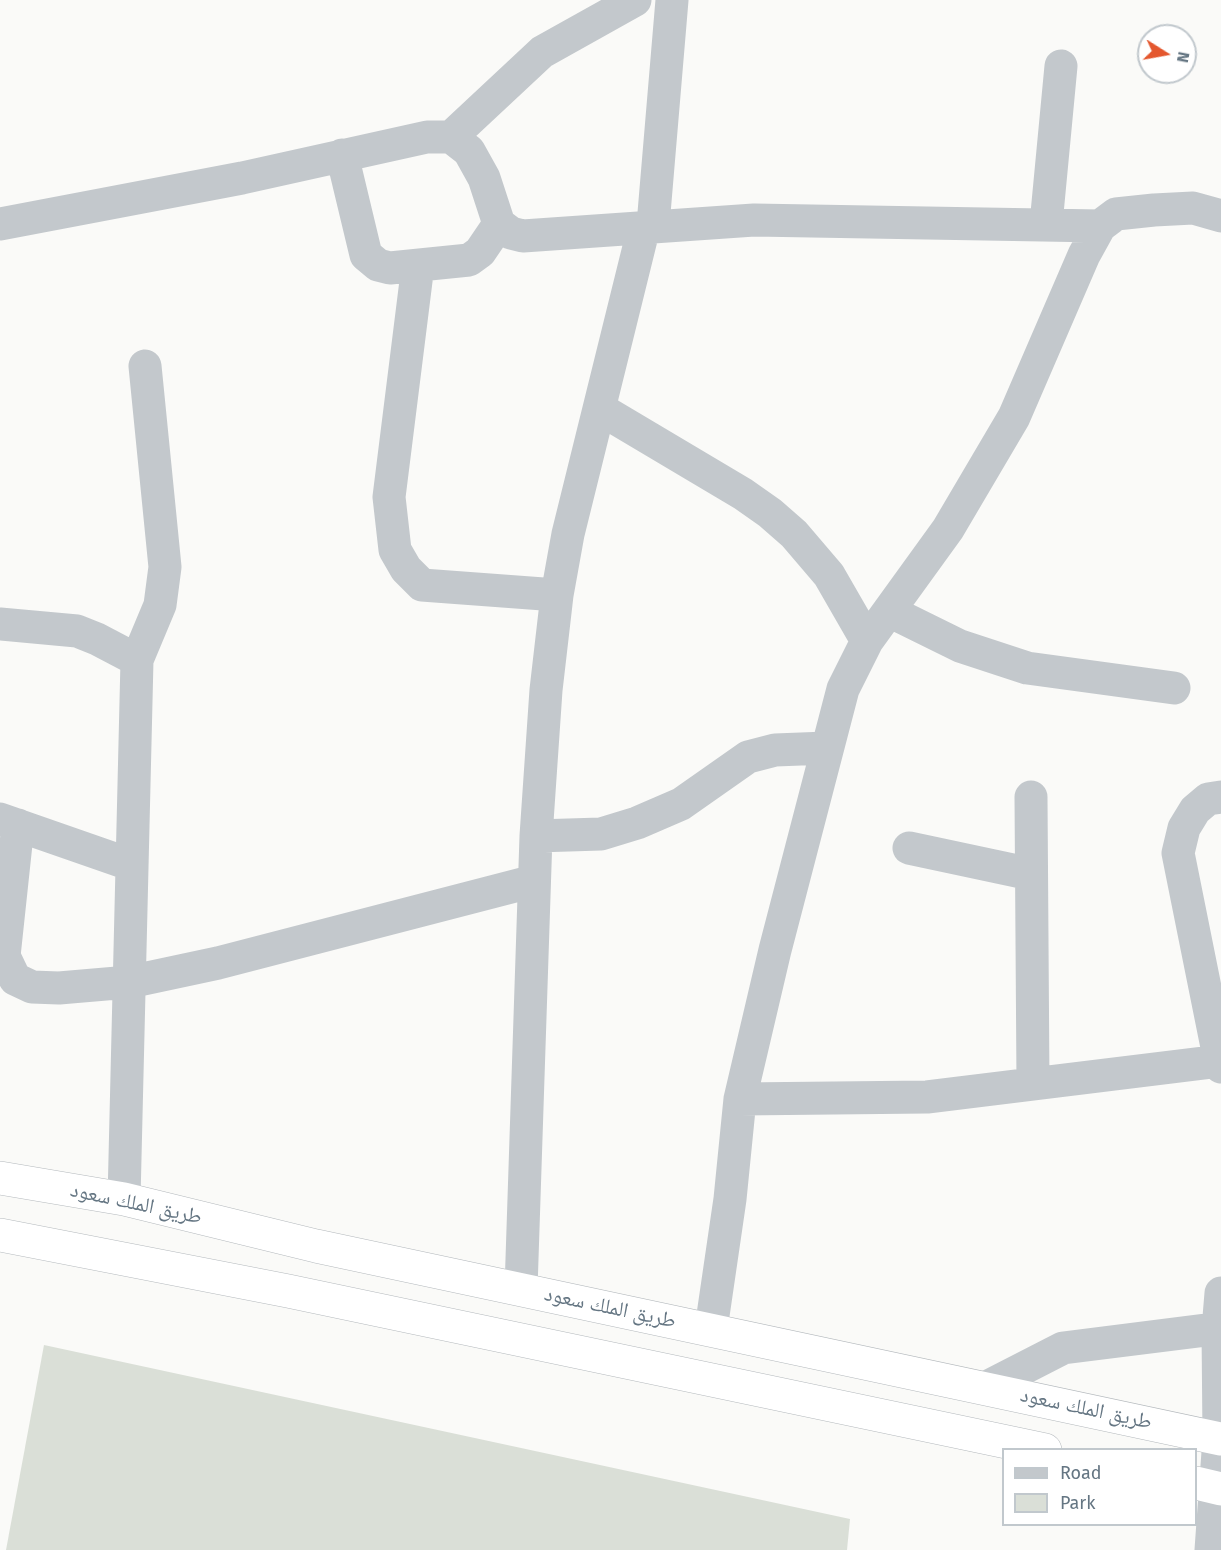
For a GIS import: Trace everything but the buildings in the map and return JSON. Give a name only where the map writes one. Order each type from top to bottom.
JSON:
[{"type":"highway","name":"طريق الملك سعود","points":[[0,1178],[124,1199],[316,1246],[1220,1439]]},
{"type":"highway","points":[[0,1235],[288,1291],[1040,1448]]},
{"type":"street","points":[[451,137],[542,52],[635,0]]},
{"type":"street","points":[[521,1289],[536,836],[546,690],[557,595],[568,534],[649,226],[672,0]]},
{"type":"street","points":[[1046,224],[1061,66]]},
{"type":"street","points":[[0,224],[242,178],[427,137],[451,137],[470,151],[484,178],[499,224],[523,236],[754,220],[1100,226]]},
{"type":"street","points":[[342,155],[366,255],[378,265],[390,268],[469,260],[480,252],[499,224]]},
{"type":"street","points":[[711,1329],[730,1198],[740,1099],[843,689],[867,641],[948,529],[1014,417],[1084,255],[1100,226],[1116,214],[1154,210],[1194,208],[1221,216]]},
{"type":"street","points":[[418,265],[389,497],[395,550],[406,569],[422,585],[557,595]]},
{"type":"street","points":[[124,1199],[137,660],[160,605],[165,567],[145,366]]},
{"type":"street","points":[[600,409],[743,494],[770,513],[794,534],[829,575],[867,641]]},
{"type":"street","points":[[889,611],[960,646],[1027,668],[1174,688]]},
{"type":"street","points":[[0,624],[77,631],[137,660]]},
{"type":"street","points":[[536,836],[601,834],[637,823],[681,804],[748,757],[775,750],[827,748]]},
{"type":"street","points":[[740,1099],[927,1097],[1221,1063],[1178,853],[1184,828],[1195,810],[1208,799],[1221,796]]},
{"type":"street","points":[[1031,797],[1033,1084]]},
{"type":"street","points":[[132,864],[9,822],[4,956],[15,979],[32,987],[59,988],[129,982],[218,963],[534,881]]},
{"type":"street","points":[[909,848],[1031,874]]},
{"type":"street","points":[[1211,1550],[1211,1487],[1220,1439],[1221,1293]]},
{"type":"street","points":[[985,1388],[1063,1348],[1220,1328]]},
{"type":"green space","points":[[44,1345],[850,1519],[847,1550],[6,1550]]}]
